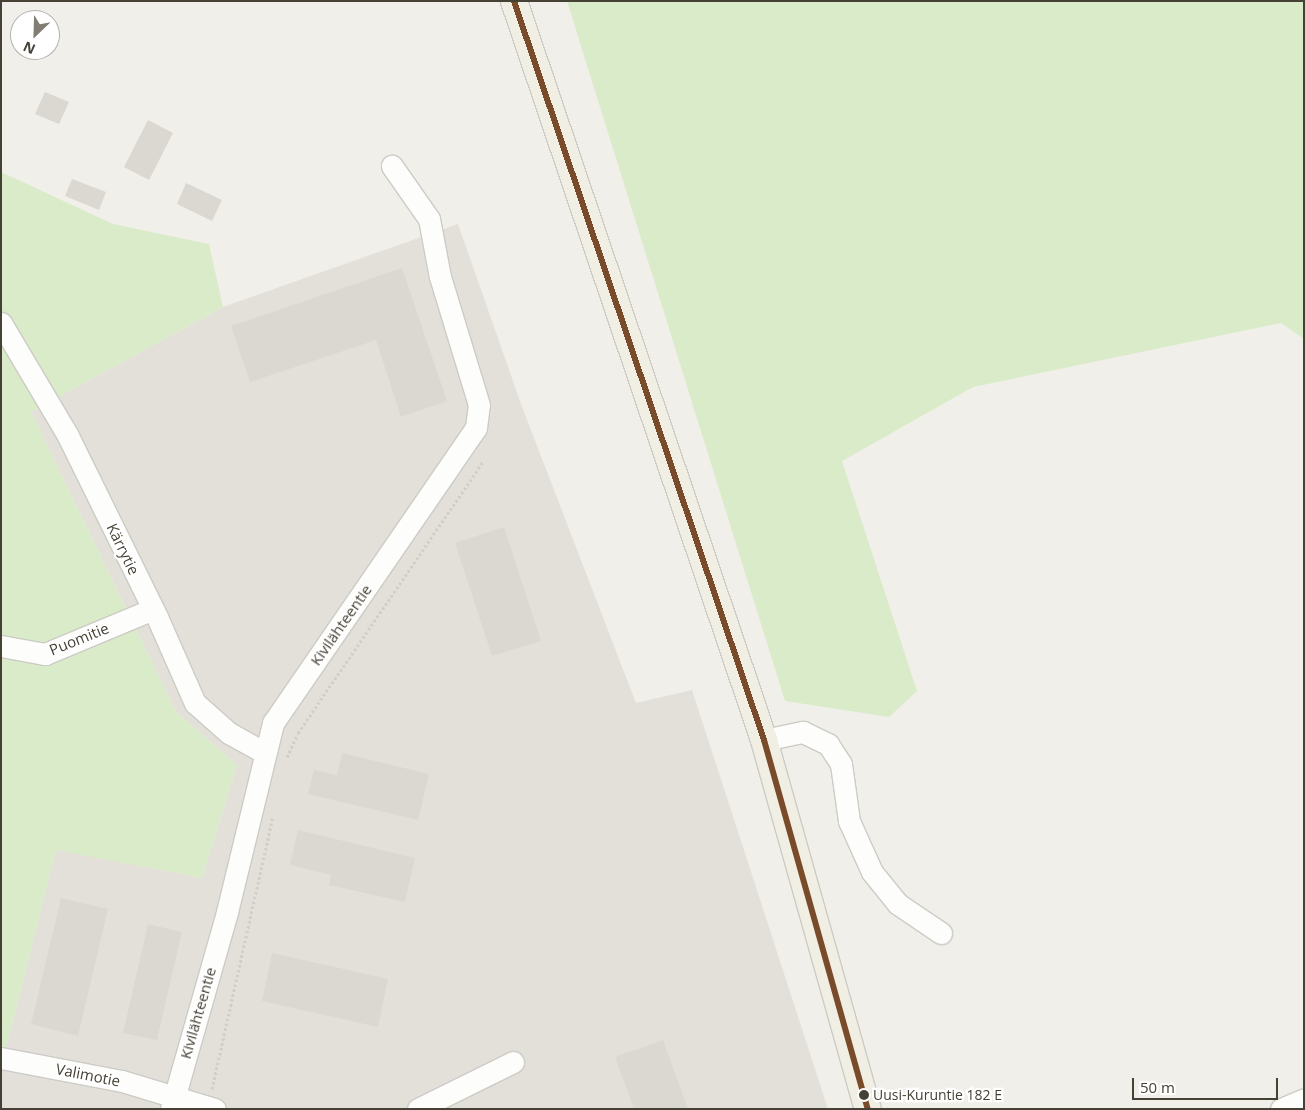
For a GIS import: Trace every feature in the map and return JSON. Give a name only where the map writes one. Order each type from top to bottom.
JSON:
[{"type":"main road","points":[[514,1],[764,740],[868,1109]]},
{"type":"street","name":"Kivilähteentie","points":[[172,1103],[227,912],[273,723],[464,449],[476,428],[479,405],[440,277],[429,219],[392,166]]},
{"type":"street","name":"Kärrytie","points":[[1,323],[86,472],[153,609],[195,703],[228,733],[265,753]]},
{"type":"street","name":"Puomitie","points":[[1,646],[45,654],[153,609]]},
{"type":"street","points":[[764,740],[803,732],[828,744],[841,764],[849,821],[872,872],[898,904],[941,933]]},
{"type":"street","name":"Valimotie","points":[[1,1058],[122,1081],[172,1103],[212,1108]]},
{"type":"street","points":[[418,1109],[512,1062]]},
{"type":"street","points":[[1281,1109],[1304,1099]]},
{"type":"path","points":[[286,759],[298,733],[483,462]]},
{"type":"path","points":[[212,1108],[274,815]]},
{"type":"shaded area","points":[[458,224],[521,404],[636,703],[692,690],[828,1109],[1,1109],[1,1068],[56,849],[202,878],[237,765],[176,712],[31,412],[223,307]]},
{"type":"green space","points":[[567,1],[1304,1],[1304,339],[1281,323],[973,387],[842,461],[917,691],[889,717],[785,701]]},
{"type":"green space","points":[[1,172],[113,224],[209,244],[223,307],[31,412],[176,712],[237,765],[202,878],[56,850],[1,1068]]},
{"type":"building","points":[[45,92],[69,102],[59,124],[35,114]]},
{"type":"building","points":[[148,120],[173,133],[149,180],[124,167]]},
{"type":"building","points":[[72,179],[106,192],[99,210],[65,196]]},
{"type":"building","points":[[186,183],[222,200],[212,221],[177,204]]},
{"type":"building","points":[[402,268],[447,401],[401,417],[376,340],[250,382],[231,326]]},
{"type":"building","points":[[504,527],[541,641],[492,656],[455,543]]},
{"type":"building","points":[[342,753],[429,774],[418,820],[308,794],[314,770],[337,775]]},
{"type":"building","points":[[298,830],[415,858],[405,902],[329,885],[331,875],[290,865]]},
{"type":"building","points":[[61,898],[108,909],[78,1036],[31,1024]]},
{"type":"building","points":[[148,924],[182,932],[157,1040],[123,1033]]},
{"type":"building","points":[[272,953],[388,979],[378,1027],[262,1001]]},
{"type":"building","points":[[663,1040],[688,1109],[634,1109],[615,1057]]},
{"type":"transit line","points":[[514,1],[764,740],[868,1109]]},
{"type":"place","name":"Uusi-Kuruntie 182 E","points":[[864,1095]]}]
